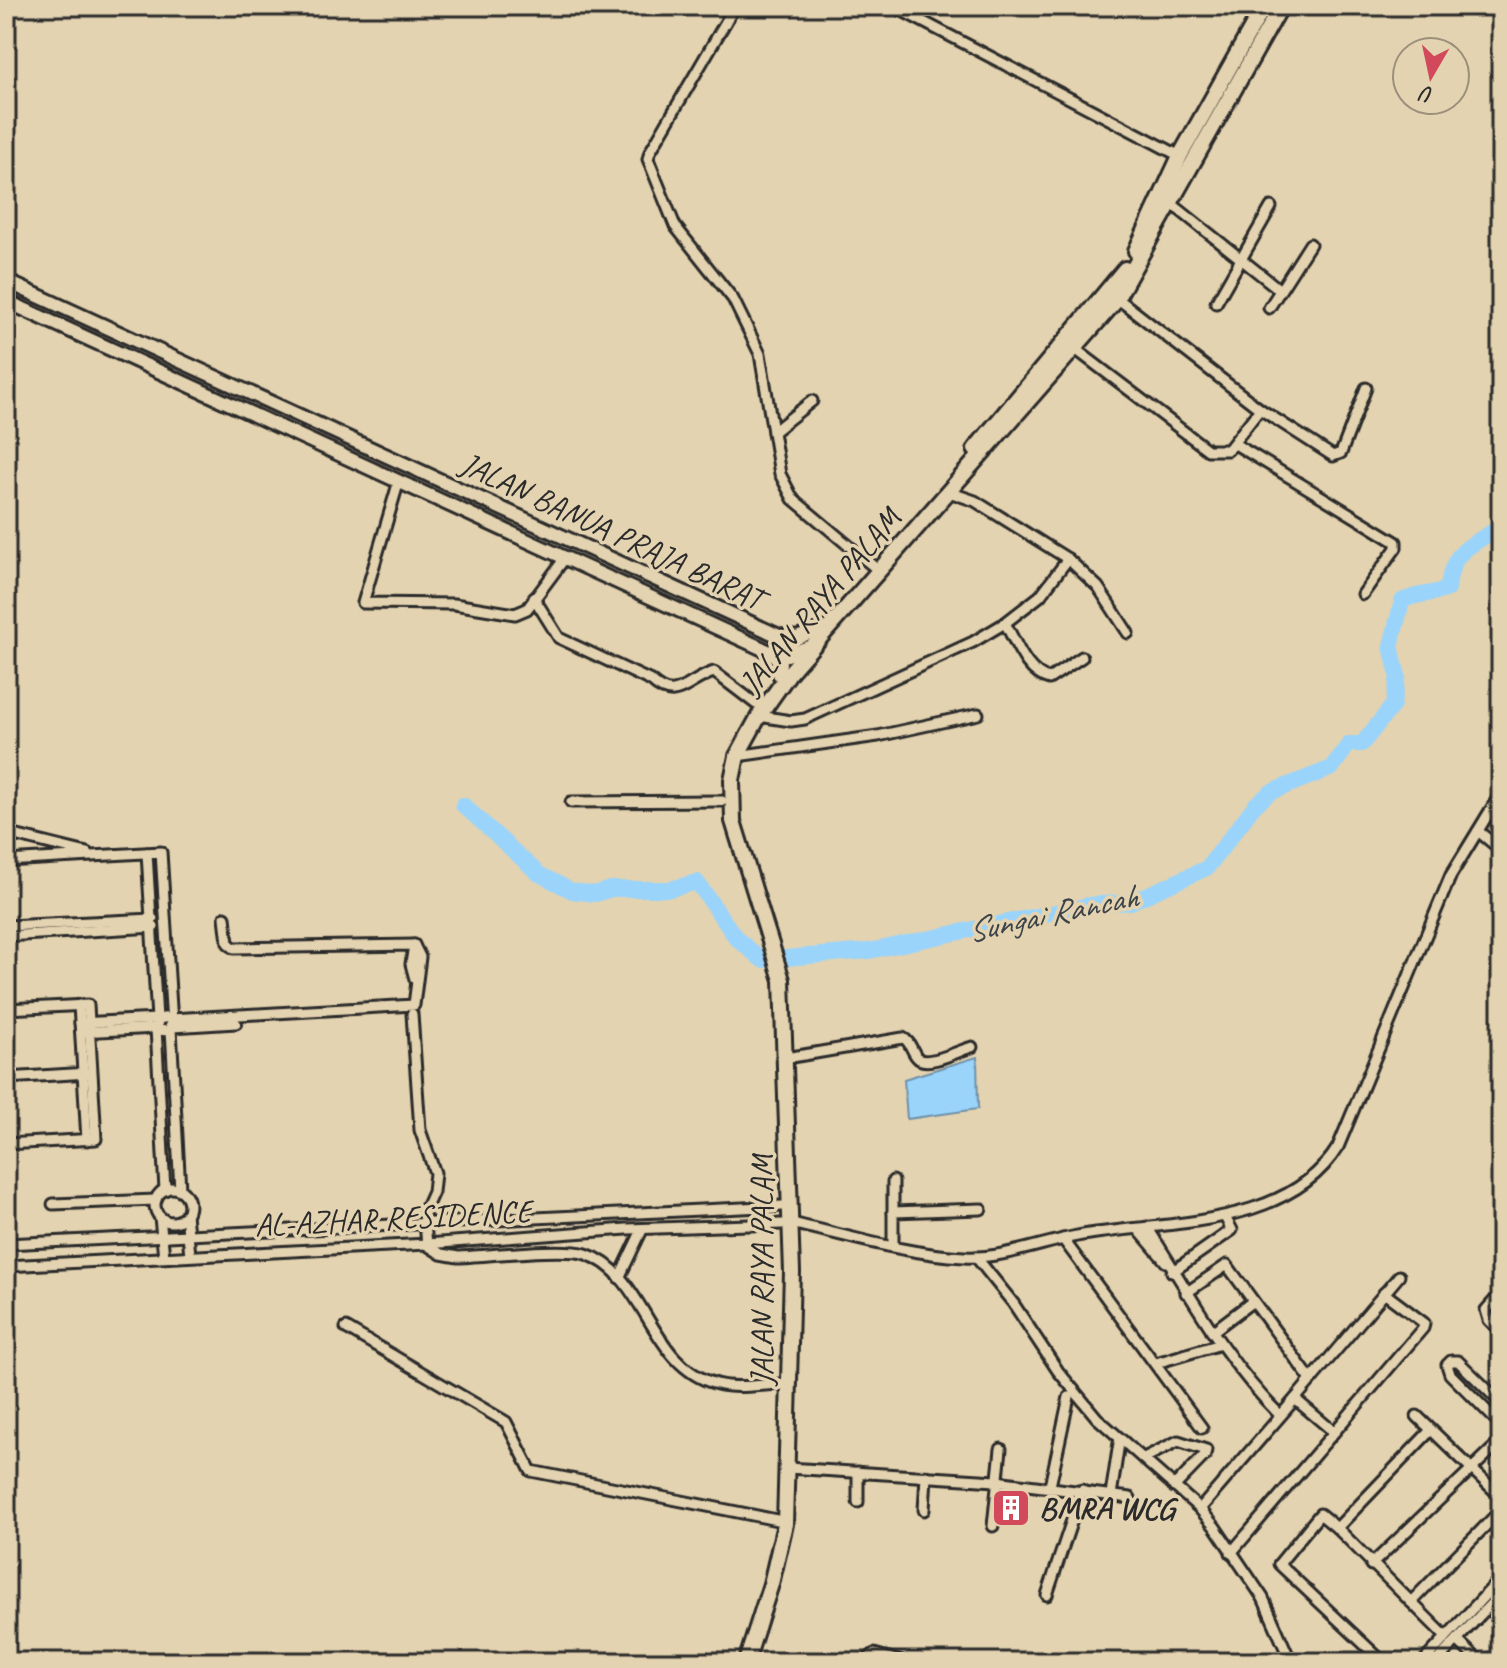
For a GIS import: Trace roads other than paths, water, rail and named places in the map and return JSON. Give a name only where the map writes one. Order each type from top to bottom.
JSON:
[{"type":"main road","name":"JALAN RAYA PALAM","points":[[785,673],[795,653],[814,638],[949,492],[1129,264],[1180,156],[1264,6]]},
{"type":"main road","name":"JALAN RAYA PALAM","points":[[747,1662],[781,1543],[788,1468],[787,1224],[772,953],[730,843],[722,801],[729,752],[785,673],[873,566],[1117,298],[1281,6]]},
{"type":"main road","name":"JALAN RAYA PALAM","points":[[758,710],[737,756],[732,780],[733,821],[772,953],[786,1058],[782,1206],[787,1224]]},
{"type":"main road","name":"JALAN RAYA PALAM","points":[[736,1662],[762,1586],[777,1520],[786,1384]]},
{"type":"street","points":[[735,6],[648,159],[675,226],[733,299],[760,354],[780,474],[793,499],[873,566]]},
{"type":"street","points":[[893,6],[1180,156]]},
{"type":"street","points":[[1172,204],[1280,290]]},
{"type":"street","points":[[1216,303],[1271,207]]},
{"type":"street","points":[[1269,308],[1310,244]]},
{"type":"street","name":"JALAN BANUA PRAJA BARAT","points":[[6,281],[779,636],[795,653]]},
{"type":"street","points":[[1117,298],[1260,409],[1337,456],[1366,388]]},
{"type":"street","name":"JALAN BANUA PRAJA BARAT","points":[[6,301],[398,484],[772,653],[795,653]]},
{"type":"street","points":[[1074,348],[1201,446],[1218,453],[1235,444],[1260,409]]},
{"type":"street","points":[[773,432],[812,401]]},
{"type":"street","points":[[1235,444],[1395,540],[1396,548],[1363,594]]},
{"type":"street","points":[[398,484],[363,603],[468,605],[515,614],[527,609],[565,558]]},
{"type":"street","points":[[949,492],[975,501],[1068,559],[1098,587],[1128,633]]},
{"type":"street","points":[[534,598],[559,638],[651,681],[661,690],[674,692],[714,672],[758,710],[791,721],[829,711],[973,642],[1005,623],[1040,596],[1068,559]]},
{"type":"street","points":[[1005,623],[1030,667],[1040,676],[1049,679],[1082,657]]},
{"type":"street","points":[[779,636],[814,638]]},
{"type":"street","points":[[772,653],[785,673]]},
{"type":"street","points":[[737,756],[878,736],[978,714]]},
{"type":"street","name":"AL-AZHAR RESIDENCE","points":[[6,1266],[787,1224],[893,1245],[976,1257],[1063,1239],[1251,1211],[1308,1179],[1328,1163],[1385,1041],[1406,981],[1451,875],[1501,793]]},
{"type":"street","points":[[571,802],[722,801]]},
{"type":"street","points":[[1478,831],[1501,850]]},
{"type":"street","points":[[6,833],[98,856]]},
{"type":"street","points":[[6,861],[161,852],[180,1190],[188,1198],[186,1214],[190,1255]]},
{"type":"street","points":[[53,1204],[156,1200],[165,1190],[147,853]]},
{"type":"street","points":[[85,1027],[409,1008],[414,1005],[420,957],[414,945],[234,948],[228,943],[225,917]]},
{"type":"street","points":[[6,936],[165,922]]},
{"type":"street","points":[[6,926],[151,923]]},
{"type":"street","points":[[6,1009],[88,1005],[85,1027],[96,1139],[6,1144]]},
{"type":"street","points":[[412,1014],[420,1130],[435,1173],[424,1224],[427,1244],[441,1254],[458,1257],[584,1253],[607,1266],[619,1278],[665,1349],[686,1370],[729,1386],[786,1384]]},
{"type":"street","points":[[157,1024],[163,1032],[171,1023],[236,1023]]},
{"type":"street","points":[[786,1058],[903,1038],[908,1040],[918,1058],[925,1061],[972,1047]]},
{"type":"street","points":[[6,1078],[88,1073]]},
{"type":"street","points":[[163,1163],[178,1162]]},
{"type":"street","points":[[893,1181],[893,1245]]},
{"type":"street","points":[[165,1190],[180,1190]]},
{"type":"street","points":[[156,1200],[164,1257]]},
{"type":"street","name":"AL-AZHAR RESIDENCE","points":[[6,1244],[782,1206]]},
{"type":"street","points":[[893,1212],[981,1209]]},
{"type":"street","points":[[160,1217],[174,1221],[186,1214]]},
{"type":"street","points":[[1172,1272],[1232,1230],[1225,1217]]},
{"type":"street","points":[[408,1226],[409,1245]]},
{"type":"street","points":[[1143,1228],[1239,1371],[1280,1415]]},
{"type":"street","points":[[619,1278],[642,1230]]},
{"type":"street","points":[[1063,1239],[1202,1428]]},
{"type":"street","points":[[976,1257],[1097,1418],[1200,1509],[1263,1598],[1291,1662]]},
{"type":"street","points":[[1186,1293],[1223,1264],[1229,1266],[1311,1380]]},
{"type":"street","points":[[1200,1509],[1399,1276]]},
{"type":"street","points":[[1231,1553],[1424,1325],[1384,1293]]},
{"type":"street","points":[[1501,1293],[1486,1310],[1489,1320],[1501,1332]]},
{"type":"street","points":[[1212,1332],[1253,1301]]},
{"type":"street","points":[[346,1328],[506,1422],[531,1471],[777,1520]]},
{"type":"street","points":[[1156,1363],[1221,1344]]},
{"type":"street","points":[[1490,1415],[1501,1404],[1458,1361],[1451,1361],[1447,1369],[1490,1415],[1501,1425]]},
{"type":"street","points":[[1464,1388],[1474,1377]]},
{"type":"street","points":[[1050,1486],[1069,1397]]},
{"type":"street","points":[[1295,1399],[1334,1432]]},
{"type":"street","points":[[1417,1416],[1501,1497]]},
{"type":"street","points":[[1337,1528],[1431,1430]]},
{"type":"street","points":[[1144,1458],[1178,1441],[1206,1450],[1205,1455],[1174,1487]]},
{"type":"street","points":[[1371,1565],[1501,1441]]},
{"type":"street","points":[[1111,1495],[1119,1443]]},
{"type":"street","points":[[993,1526],[1001,1449]]},
{"type":"street","points":[[788,1468],[996,1481],[1130,1498]]},
{"type":"street","points":[[858,1472],[858,1502]]},
{"type":"street","points":[[924,1510],[926,1476]]},
{"type":"street","points":[[1047,1595],[1082,1490]]},
{"type":"street","points":[[1411,1602],[1501,1510]]},
{"type":"street","points":[[1383,1662],[1279,1564],[1320,1514],[1371,1565],[1480,1662]]},
{"type":"street","points":[[1423,1662],[1491,1604],[1500,1586]]},
{"type":"street","points":[[1436,1662],[1451,1639],[1500,1586]]},
{"type":"street","points":[[1491,1604],[1501,1613]]},
{"type":"street","points":[[864,1662],[874,1654],[903,1662]]},
{"type":"water","points":[[977,1057],[978,1109],[907,1119],[904,1079]]},
{"type":"waterway","name":"Sungai Rancah","points":[[463,805],[539,874],[572,891],[595,894],[611,889],[670,889],[697,882],[736,938],[762,960],[869,951],[1089,905],[1131,902],[1207,868],[1255,805],[1271,792],[1332,768],[1349,744],[1362,744],[1393,705],[1398,676],[1391,646],[1402,601],[1448,589],[1458,557],[1501,526]]},
{"type":"place","name":"BMRA WCG","points":[[1011,1508]]}]
